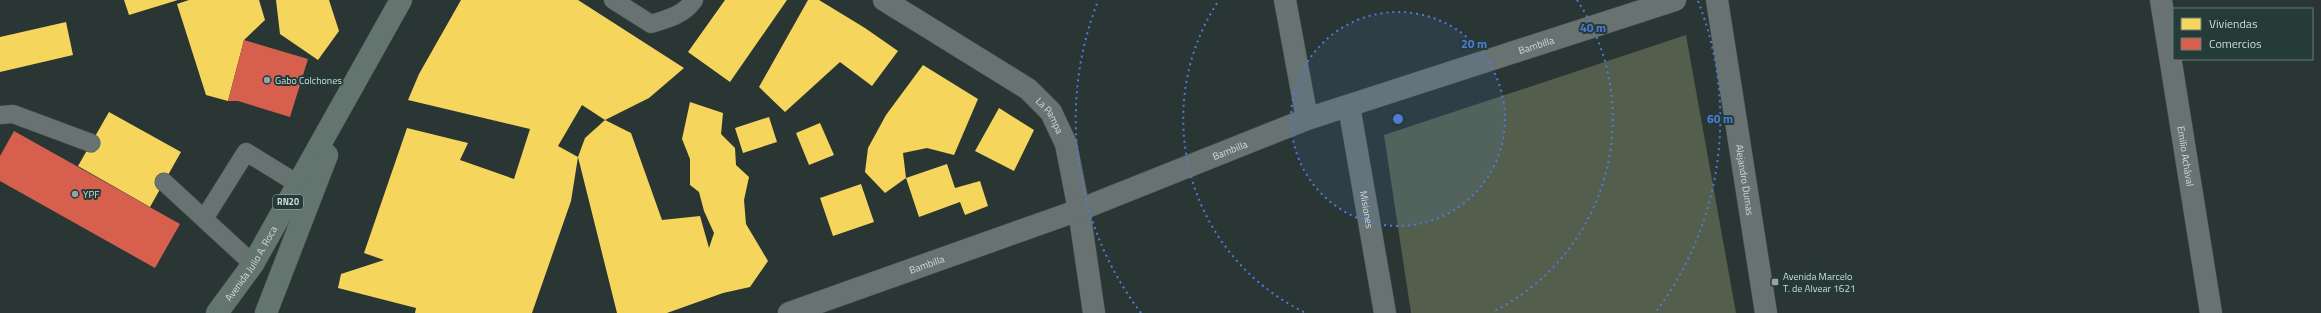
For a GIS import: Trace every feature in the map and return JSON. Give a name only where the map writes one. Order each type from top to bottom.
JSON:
[{"type":"main road","name":"Avenida Julio A. Roca","points":[[217,313],[253,264],[354,87],[401,0]]},
{"type":"main road","name":"Avenida Julio A. Roca","points":[[266,313],[354,87]]},
{"type":"street","name":"La Pampa","points":[[884,0],[1028,89],[1051,112],[1066,144],[1079,210],[1094,313]]},
{"type":"street","points":[[1285,0],[1307,119]]},
{"type":"street","name":"Bambilla","points":[[789,313],[1079,210],[1307,119],[1675,0]]},
{"type":"street","name":"Alejandro Dumas","points":[[1717,0],[1766,313]]},
{"type":"street","name":"Emilio Achával","points":[[2161,0],[2210,313]]},
{"type":"street","name":"Misiones","points":[[1349,106],[1385,313]]},
{"type":"lane","points":[[613,0],[650,24],[673,17],[690,7],[694,0]]},
{"type":"lane","points":[[0,115],[13,114],[91,144]]},
{"type":"lane","points":[[204,219],[246,152],[298,184]]},
{"type":"lane","points":[[164,182],[253,264]]},
{"type":"green space","points":[[1686,35],[1736,313],[1411,313],[1384,135]]},
{"type":"building: Viviendas","points":[[124,0],[178,0],[129,15]]},
{"type":"building: Viviendas","points":[[189,0],[259,0],[265,20],[244,40],[228,101],[206,95],[177,4]]},
{"type":"building: Viviendas","points":[[276,0],[329,0],[339,31],[318,60],[280,34]]},
{"type":"building: Viviendas","points":[[461,0],[578,0],[684,68],[649,98],[605,120],[582,105],[558,146],[578,157],[571,201],[532,313],[415,313],[416,308],[338,288],[341,274],[384,260],[364,253],[407,128],[468,143],[460,160],[514,179],[530,129],[408,100],[419,74]]},
{"type":"building: Viviendas","points":[[725,0],[787,0],[730,82],[688,52]]},
{"type":"building: Viviendas","points":[[808,0],[819,0],[865,28],[898,51],[872,86],[840,62],[785,112],[759,87]]},
{"type":"building: Viviendas","points":[[66,22],[73,55],[0,72],[0,37]]},
{"type":"building: Viviendas","points":[[923,65],[978,99],[954,155],[927,148],[903,153],[906,178],[885,193],[865,172],[868,148],[886,115]]},
{"type":"building: Viviendas","points":[[690,102],[723,113],[721,134],[735,148],[736,165],[749,177],[744,200],[746,224],[768,261],[750,287],[723,293],[667,313],[617,313],[578,157],[585,138],[605,120],[631,133],[662,220],[700,216],[709,248],[714,233],[704,211],[699,192],[690,185],[690,159],[682,139]]},
{"type":"building: Viviendas","points":[[999,108],[1034,130],[1014,171],[975,151]]},
{"type":"building: Viviendas","points":[[109,112],[181,152],[150,207],[78,166]]},
{"type":"building: Viviendas","points":[[769,117],[777,142],[743,153],[735,128]]},
{"type":"building: Viviendas","points":[[820,123],[834,155],[809,165],[796,133]]},
{"type":"building: Viviendas","points":[[947,164],[955,188],[980,181],[988,206],[965,215],[960,202],[919,217],[906,178]]},
{"type":"building: Viviendas","points":[[861,184],[874,222],[833,236],[820,198]]},
{"type":"building: Comercios","name":"Gabo Colchones","points":[[244,40],[308,59],[290,117],[238,101],[228,101]]},
{"type":"building: Comercios","name":"YPF","points":[[14,131],[180,224],[155,268],[0,181],[0,156]]},
{"type":"place","name":"Gabo Colchones","points":[[267,80]]},
{"type":"place","name":"YPF","points":[[75,194]]},
{"type":"place","name":"Avenida Marcelo T. de Alvear 1621","points":[[1775,282]]}]
